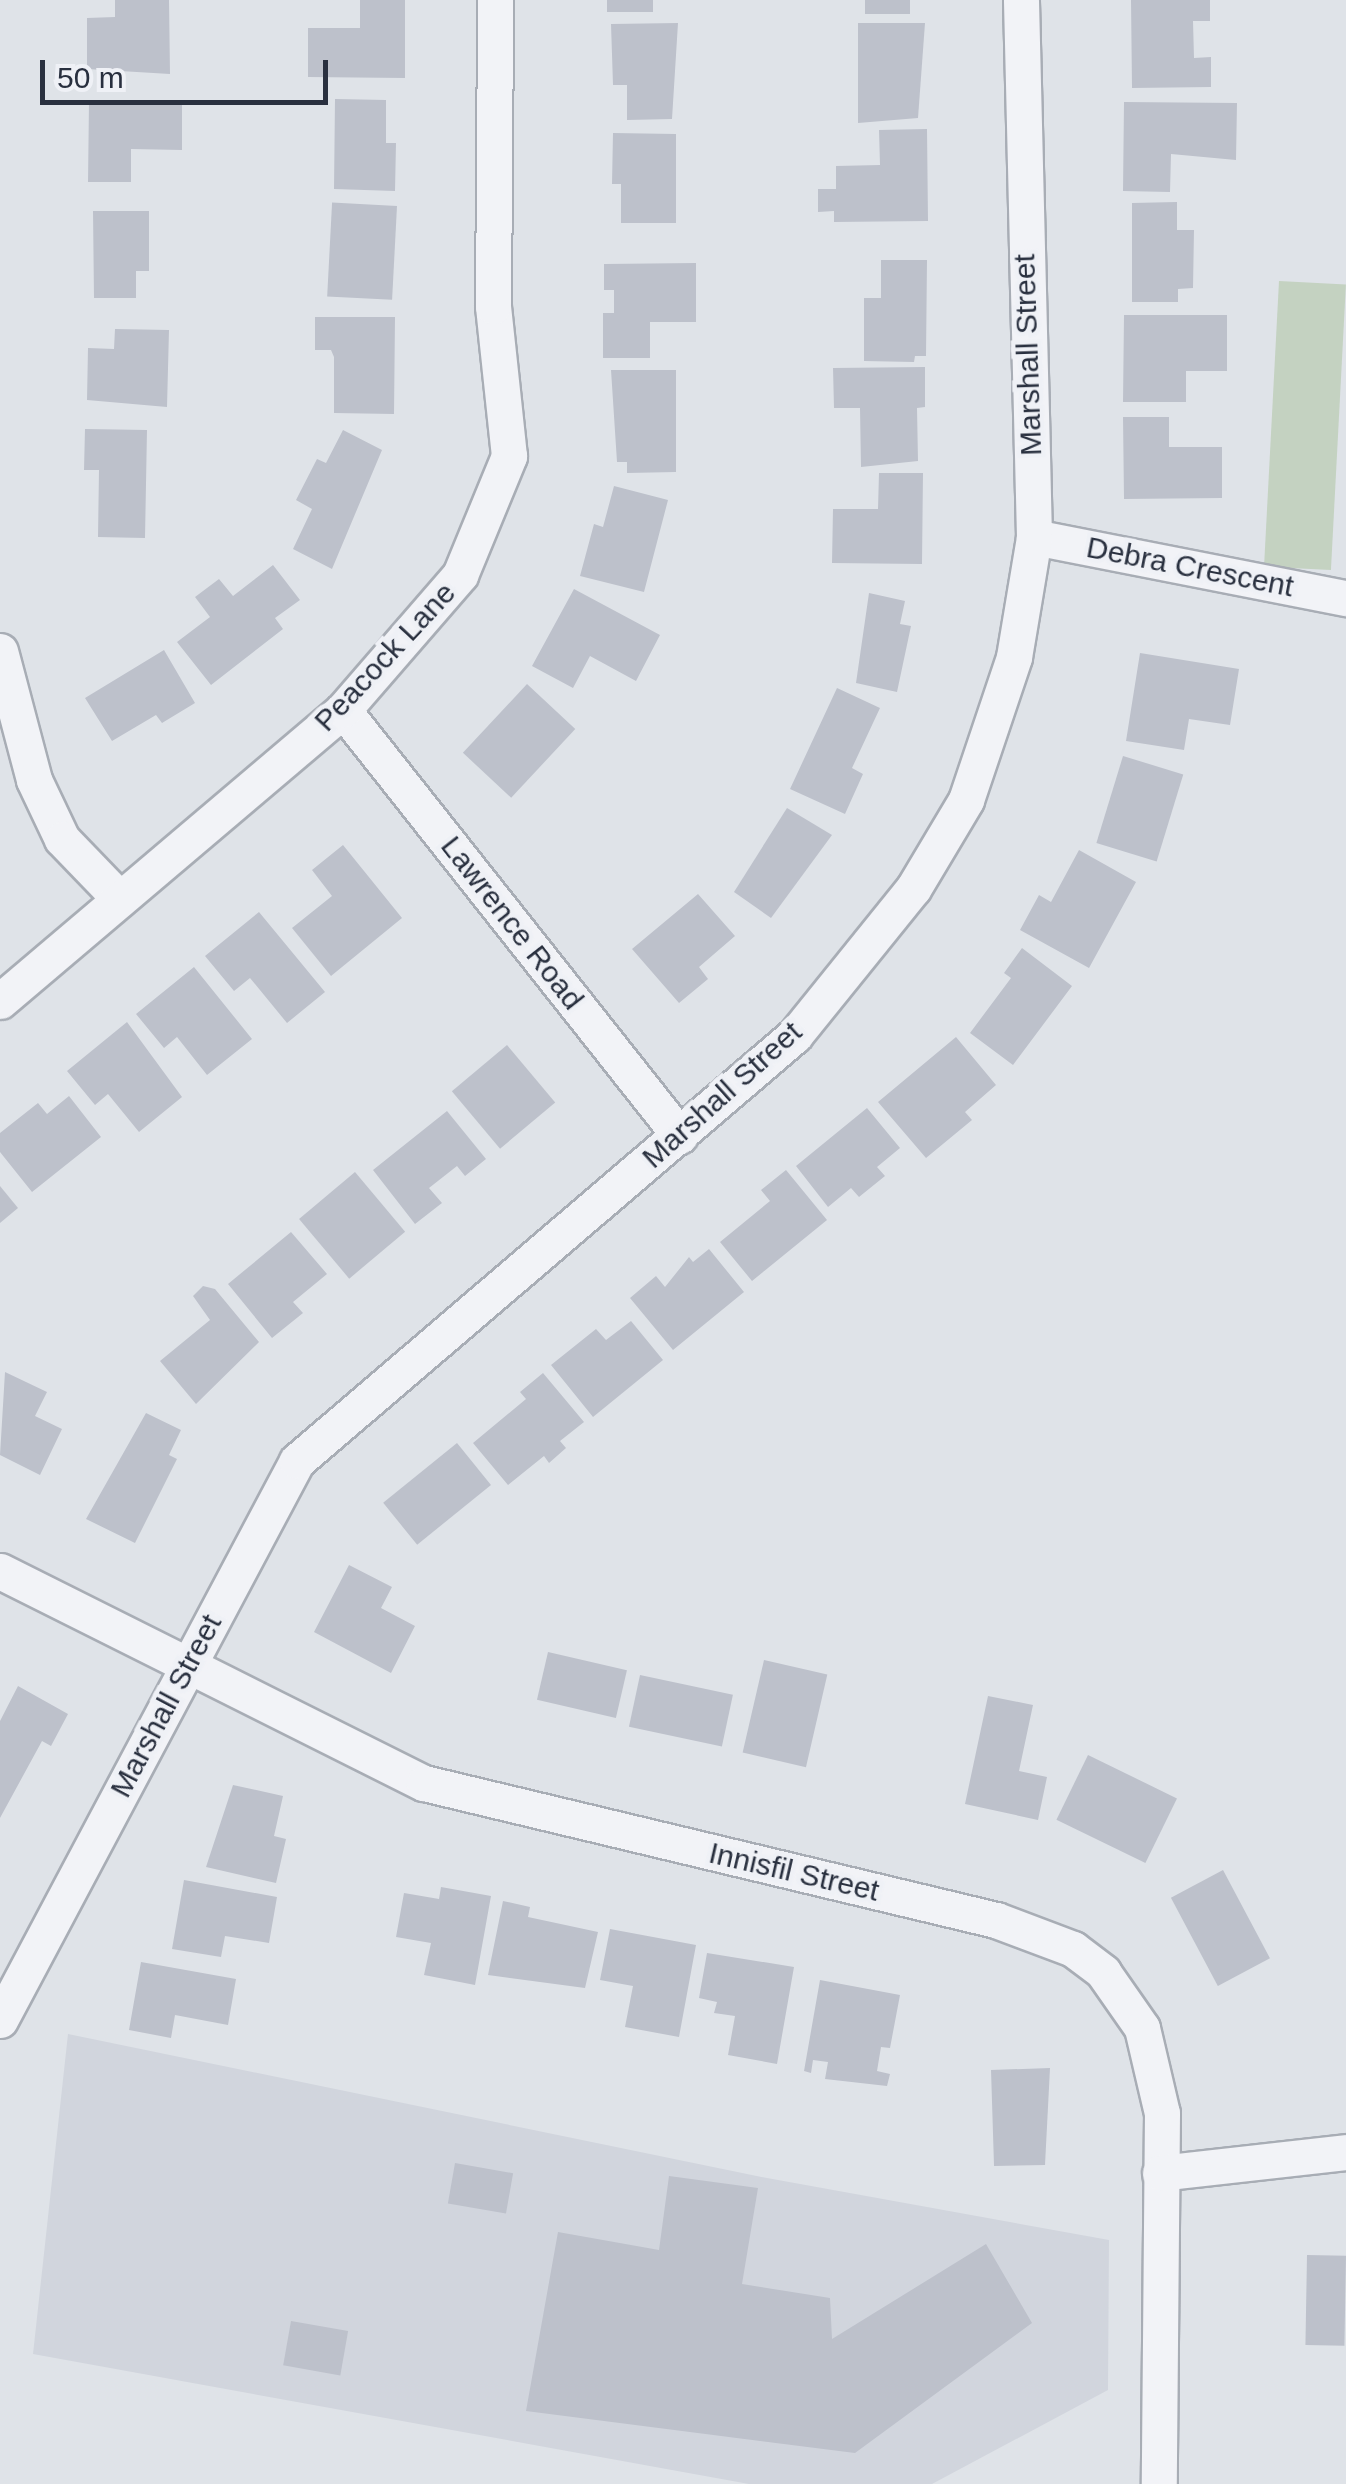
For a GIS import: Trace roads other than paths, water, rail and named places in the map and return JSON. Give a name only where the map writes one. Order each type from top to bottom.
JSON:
[{"type":"street","name":"Peacock Lane","points":[[0,1001],[343,710],[460,575],[508,456],[493,306],[495,0]]},
{"type":"street","name":"Marshall Street","points":[[0,2020],[276,1497],[325,1431],[796,1035],[913,889],[966,800],[1014,657],[1034,537],[1020,0]]},
{"type":"street","name":"Debra Crescent","points":[[1034,537],[1346,598]]},
{"type":"street","points":[[0,651],[34,780],[62,839],[120,899]]},
{"type":"street","name":"Lawrence Road","points":[[343,710],[680,1136]]},
{"type":"street","name":"Innisfil Street","points":[[0,1571],[424,1783],[996,1920],[1073,1950],[1103,1972],[1142,2028],[1162,2113],[1159,2484]]},
{"type":"street","points":[[1160,2173],[1346,2152]]}]
